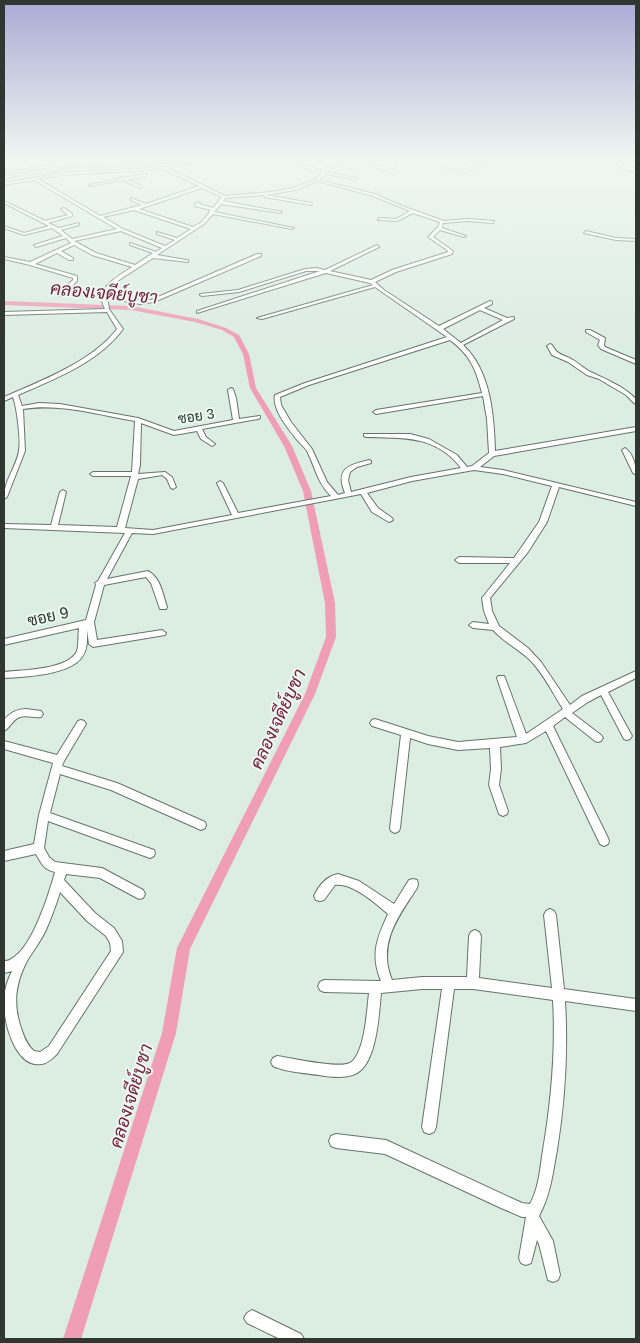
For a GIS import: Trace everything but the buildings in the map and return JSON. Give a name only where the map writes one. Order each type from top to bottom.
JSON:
[{"type":"street","points":[[40,221],[58,230],[94,254],[137,267]]},
{"type":"street","points":[[44,223],[52,221]]},
{"type":"street","points":[[106,221],[121,230],[165,247]]},
{"type":"street","points":[[169,221],[194,229]]},
{"type":"street","points":[[4,399],[74,365],[114,338],[120,329],[105,304],[112,283],[205,221]]},
{"type":"street","points":[[257,221],[292,228]]},
{"type":"street","points":[[260,318],[373,284],[394,271],[450,253],[449,249],[430,237],[442,222],[459,221]]},
{"type":"street","points":[[477,221],[494,222]]},
{"type":"street","points":[[58,230],[78,224]]},
{"type":"street","points":[[4,227],[24,234],[52,227]]},
{"type":"street","points":[[438,228],[464,236]]},
{"type":"street","points":[[36,246],[121,230]]},
{"type":"street","points":[[586,232],[612,238],[636,240]]},
{"type":"street","points":[[159,233],[177,239]]},
{"type":"street","points":[[31,264],[57,251],[71,240]]},
{"type":"street","points":[[132,244],[154,255],[186,261]]},
{"type":"street","points":[[199,312],[326,271],[377,246]]},
{"type":"street","points":[[57,251],[71,259]]},
{"type":"street","points":[[4,313],[152,301],[259,256]]},
{"type":"street","points":[[4,258],[75,277],[75,280],[60,295]]},
{"type":"street","points":[[202,295],[229,293],[310,269],[326,271],[373,284],[460,345],[474,361],[484,394],[492,435],[492,454]]},
{"type":"street","points":[[274,280],[282,286]]},
{"type":"street","points":[[438,329],[490,304]]},
{"type":"street","points":[[460,345],[510,319],[480,308]]},
{"type":"street","points":[[588,331],[603,339],[601,345],[603,348],[636,362]]},
{"type":"street","points":[[337,497],[324,485],[309,449],[297,436],[280,408],[276,400],[277,396],[298,387],[450,338]]},
{"type":"street","points":[[550,346],[554,354],[570,361],[589,374],[606,380],[636,402]]},
{"type":"street","points":[[231,390],[234,398],[233,410],[236,421]]},
{"type":"street","points":[[4,497],[22,451],[20,408],[15,394]]},
{"type":"street","points":[[376,412],[484,394]]},
{"type":"street","name":"ซอย 3","points":[[20,408],[39,405],[60,406],[138,420],[174,433],[258,417]]},
{"type":"street","points":[[120,530],[135,475],[138,420]]},
{"type":"street","points":[[199,429],[203,438],[212,444]]},
{"type":"street","points":[[474,468],[484,458],[492,454],[636,429]]},
{"type":"street","points":[[366,435],[410,436],[427,440],[455,456],[465,469]]},
{"type":"street","points":[[625,450],[636,473]]},
{"type":"street","points":[[349,495],[343,483],[346,471],[354,465],[369,462]]},
{"type":"street","points":[[4,526],[152,532],[349,495],[412,479],[474,468],[503,472],[636,504]]},
{"type":"street","points":[[93,474],[135,475],[163,473],[170,478],[173,487]]},
{"type":"street","points":[[220,483],[236,516]]},
{"type":"street","points":[[493,627],[486,598],[525,550],[543,522],[556,485]]},
{"type":"street","points":[[54,527],[63,492]]},
{"type":"street","points":[[362,492],[375,510],[389,520]]},
{"type":"street","name":"ซอย 9","points":[[4,642],[86,623],[99,583],[130,532]]},
{"type":"street","points":[[459,560],[515,562]]},
{"type":"street","points":[[99,583],[148,574],[155,582],[163,607]]},
{"type":"street","points":[[86,623],[93,644],[162,633]]},
{"type":"street","points":[[4,675],[36,672],[73,661],[79,657],[82,649],[86,623]]},
{"type":"street","points":[[473,625],[493,627],[533,658],[542,668],[566,711],[598,738]]},
{"type":"street","points":[[375,723],[406,734],[458,746],[524,740],[566,711],[636,674]]},
{"type":"street","points":[[501,678],[524,740]]},
{"type":"street","points":[[603,690],[627,736]]},
{"type":"street","points":[[4,727],[12,716],[20,712],[38,714]]},
{"type":"street","points":[[81,724],[58,764],[44,815],[39,848],[45,861],[53,867],[102,873],[140,894]]},
{"type":"street","points":[[548,725],[604,841]]},
{"type":"street","points":[[395,828],[406,734]]},
{"type":"street","points":[[495,744],[496,769],[494,786],[503,811]]},
{"type":"street","points":[[4,745],[113,786],[201,825]]},
{"type":"street","points":[[44,815],[150,853]]},
{"type":"street","points":[[4,856],[39,848]]},
{"type":"street","points":[[58,882],[91,917],[110,932],[116,941],[117,952],[53,1050],[42,1058],[30,1057],[25,1052],[15,1030],[9,1005],[12,984],[23,958],[45,919],[62,868]]},
{"type":"street","points":[[320,896],[332,880],[342,878],[376,898],[395,912]]},
{"type":"street","points":[[389,986],[381,967],[379,956],[385,932],[413,884]]},
{"type":"street","points":[[526,1258],[533,1216],[541,1198],[557,1106],[560,1042],[558,993],[550,915]]},
{"type":"street","points":[[473,983],[475,936]]},
{"type":"street","points":[[4,967],[9,968],[23,958]]},
{"type":"street","points":[[429,1126],[449,983]]},
{"type":"street","points":[[324,986],[376,987],[473,983],[636,1005]]},
{"type":"street","points":[[277,1062],[340,1071],[354,1069],[363,1060],[366,1050],[376,987]]},
{"type":"street","points":[[336,1141],[386,1147],[533,1216],[546,1241],[553,1275]]},
{"type":"street","points":[[252,1318],[296,1339]]},
{"type":"waterway","name":"คลองเจดีย์บูชา","points":[[4,303],[131,308],[196,320],[224,329],[237,336],[246,354],[253,388],[288,446],[307,491],[330,603],[331,637],[310,694],[184,948],[169,1033],[72,1339]]}]
